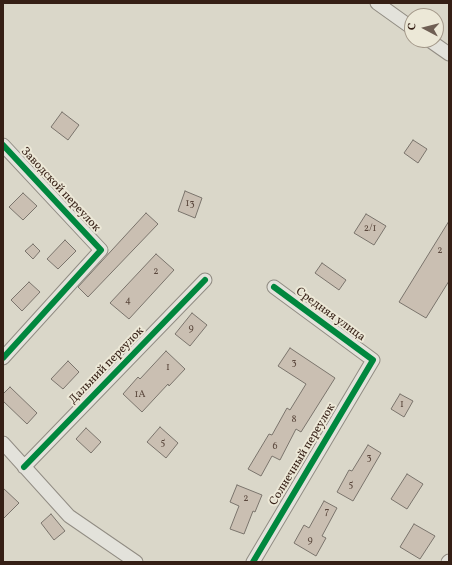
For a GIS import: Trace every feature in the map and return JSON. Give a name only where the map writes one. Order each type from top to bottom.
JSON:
[{"type":"street","points":[[377,3],[404,22]]},
{"type":"street","points":[[440,48],[449,54]]},
{"type":"street","name":"Заводской переулок","points":[[3,145],[101,250],[3,358]]},
{"type":"street","name":"Дальний переулок","points":[[24,467],[205,280]]},
{"type":"street","name":"Средняя улица","points":[[274,287],[373,360]]},
{"type":"street","name":"Солнечный переулок","points":[[253,562],[373,360]]},
{"type":"street","points":[[3,444],[69,516],[136,562]]},
{"type":"building","points":[[62,112],[79,125],[68,140],[51,127]]},
{"type":"building","points":[[413,140],[427,149],[418,163],[404,153]]},
{"type":"building","points":[[185,191],[202,198],[195,218],[178,211]]},
{"type":"building","points":[[23,193],[37,206],[23,220],[9,207]]},
{"type":"building","points":[[146,213],[158,224],[88,297],[78,287]]},
{"type":"building","points":[[366,214],[386,226],[374,245],[354,233]]},
{"type":"building","points":[[449,221],[449,281],[426,318],[399,302]]},
{"type":"building","points":[[65,240],[76,251],[58,269],[47,259]]},
{"type":"building","points":[[33,244],[40,251],[33,259],[25,251]]},
{"type":"building","points":[[156,254],[174,270],[129,319],[110,303]]},
{"type":"building","points":[[322,263],[346,280],[339,290],[315,273]]},
{"type":"building","points":[[29,282],[40,292],[22,311],[11,300]]},
{"type":"building","points":[[192,313],[207,325],[190,346],[175,334]]},
{"type":"building","points":[[290,348],[335,378],[301,432],[296,429],[280,460],[272,456],[261,476],[248,469],[269,434],[272,435],[287,408],[290,410],[306,384],[278,366]]},
{"type":"building","points":[[166,351],[185,369],[169,386],[168,384],[142,412],[123,394],[138,377],[140,379]]},
{"type":"building","points":[[68,361],[79,372],[63,389],[51,379]]},
{"type":"building","points":[[10,387],[37,413],[27,424],[3,401],[3,394]]},
{"type":"building","points":[[400,394],[413,401],[404,417],[391,409]]},
{"type":"building","points":[[160,427],[178,443],[166,458],[147,442]]},
{"type":"building","points":[[86,428],[101,442],[91,453],[76,439]]},
{"type":"building","points":[[368,445],[381,453],[353,501],[337,492],[349,470],[352,471]]},
{"type":"building","points":[[407,474],[423,484],[407,509],[391,499]]},
{"type":"building","points":[[237,485],[262,495],[255,512],[253,511],[244,534],[230,529],[239,506],[230,502]]},
{"type":"building","points":[[3,488],[19,503],[3,519]]},
{"type":"building","points":[[324,501],[337,508],[322,536],[326,538],[316,556],[294,543],[304,525],[309,528]]},
{"type":"building","points":[[51,514],[65,531],[54,540],[41,523]]},
{"type":"building","points":[[414,524],[435,536],[420,559],[400,547]]},
{"type":"cycle path","points":[[3,145],[101,250],[3,358]]},
{"type":"cycle path","points":[[24,467],[205,280]]},
{"type":"cycle path","points":[[253,562],[373,360],[274,287]]}]
